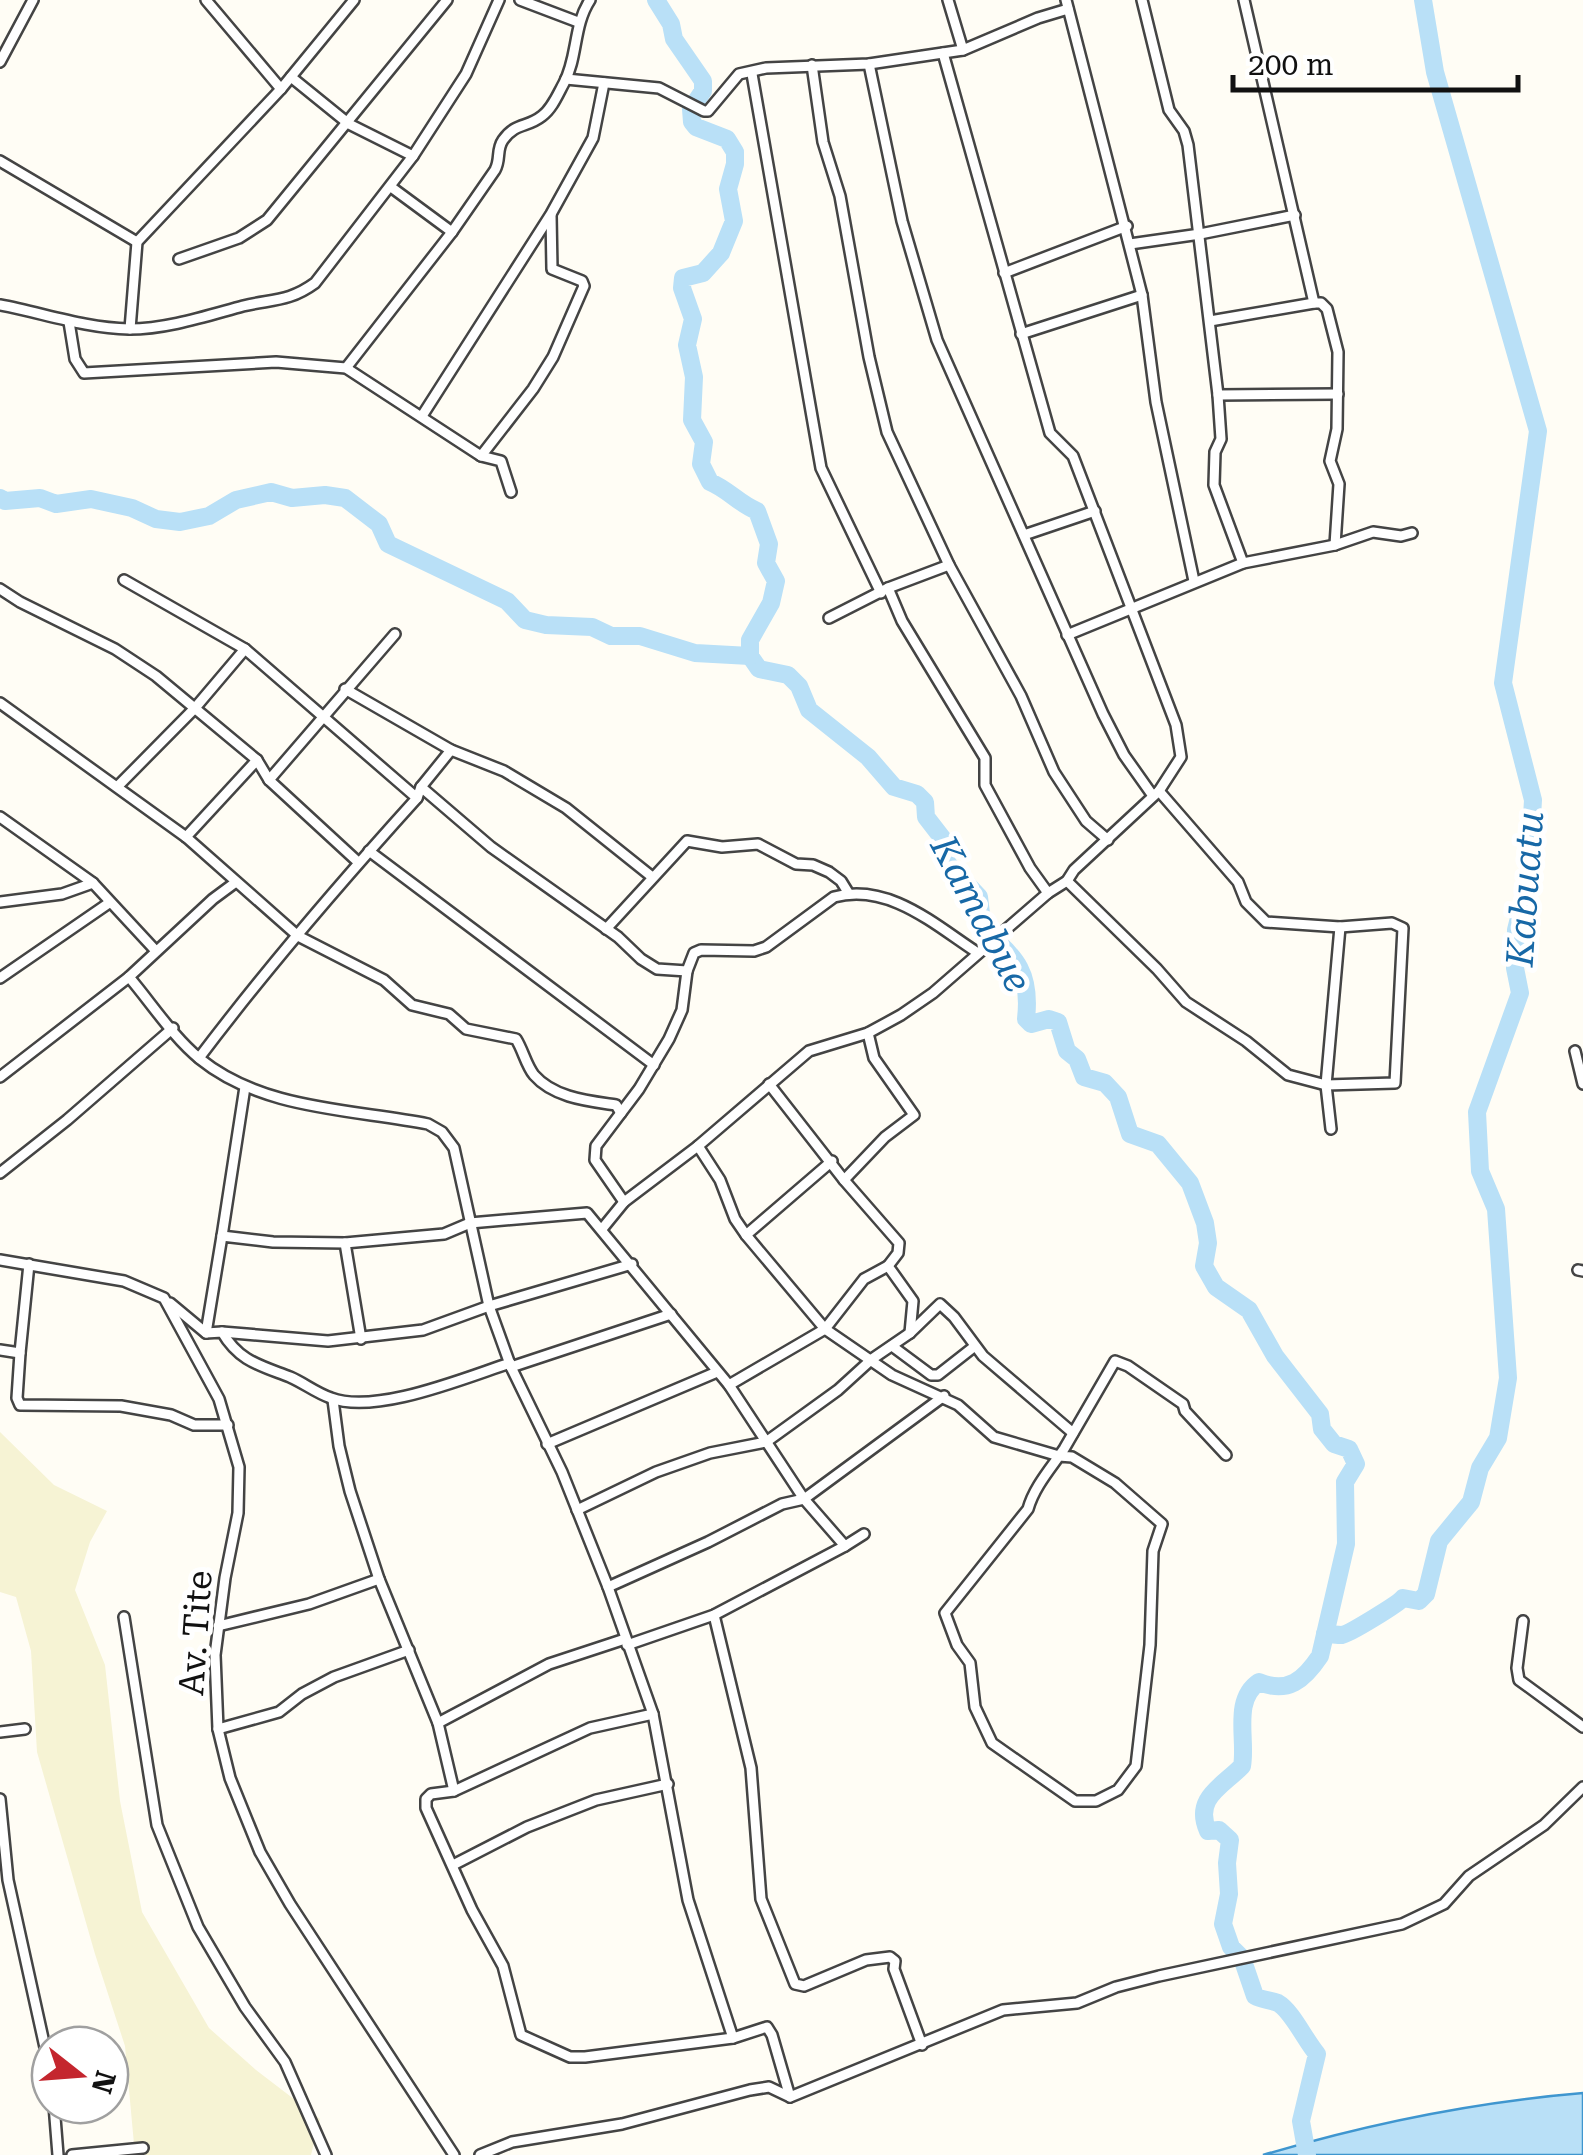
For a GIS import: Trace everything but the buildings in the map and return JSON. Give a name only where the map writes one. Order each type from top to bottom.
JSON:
[{"type":"street","points":[[0,62],[33,0]]},
{"type":"street","points":[[206,0],[282,89]]},
{"type":"street","points":[[130,329],[137,242],[282,89],[354,0]]},
{"type":"street","points":[[179,259],[239,238],[268,220],[447,0]]},
{"type":"street","points":[[0,304],[69,322],[130,329],[177,323],[300,294],[315,283],[413,156],[466,74],[500,0]]},
{"type":"street","points":[[520,0],[578,22]]},
{"type":"street","points":[[346,368],[452,232],[499,163],[501,143],[517,125],[540,118],[566,79],[578,22],[590,0]]},
{"type":"street","points":[[948,0],[962,50]]},
{"type":"street","points":[[1142,0],[1169,110],[1188,144],[1218,395],[1220,440],[1215,452],[1214,485],[1243,563]]},
{"type":"street","points":[[1244,0],[1314,303]]},
{"type":"street","points":[[566,79],[659,88],[704,111],[713,106],[739,74],[766,68],[869,64],[943,54],[962,50],[1067,5],[1142,295],[1156,402],[1194,581]]},
{"type":"street","points":[[602,1230],[624,1202],[698,1146],[810,1051],[868,1032],[933,993],[1067,881],[1156,793],[1178,763],[1182,749],[1176,725],[1095,510],[1070,449],[1050,433],[943,54]]},
{"type":"street","points":[[869,64],[902,221],[937,340],[1067,636],[1124,755],[1238,882],[1246,902],[1266,922],[1340,926],[1392,923],[1402,928],[1398,1078],[1392,1083],[1326,1085],[1288,1075],[1246,1041],[1186,1002],[1067,881]]},
{"type":"street","points":[[812,65],[824,142],[840,196],[869,358],[887,432],[949,565],[1021,696],[1054,772],[1086,820],[1108,840]]},
{"type":"street","points":[[752,74],[822,468],[884,591],[985,758],[986,785],[1048,894]]},
{"type":"street","points":[[291,77],[349,124],[413,156]]},
{"type":"street","points":[[422,416],[552,214],[593,138],[604,82]]},
{"type":"street","points":[[0,161],[137,242]]},
{"type":"street","points":[[391,188],[452,232]]},
{"type":"street","points":[[481,456],[552,358],[584,286],[582,281],[552,269],[552,214]]},
{"type":"street","points":[[1130,244],[1295,215]]},
{"type":"street","points":[[1004,273],[1126,226]]},
{"type":"street","points":[[1022,334],[1142,295]]},
{"type":"street","points":[[1210,322],[1314,303],[1325,305],[1338,352],[1336,428],[1330,461],[1340,484],[1335,545]]},
{"type":"street","points":[[69,322],[75,360],[84,372],[276,362],[346,368],[481,456],[501,461],[512,492]]},
{"type":"street","points":[[1218,395],[1338,394]]},
{"type":"street","points":[[1024,536],[1095,510]]},
{"type":"street","points":[[1067,636],[1243,563],[1335,545],[1373,532],[1401,536],[1412,533]]},
{"type":"street","points":[[829,618],[949,565]]},
{"type":"street","points":[[124,580],[245,649],[418,798]]},
{"type":"street","points":[[0,589],[115,649],[156,676],[257,760],[269,780],[358,862]]},
{"type":"street","points":[[269,780],[395,634]]},
{"type":"street","points":[[118,786],[245,649]]},
{"type":"street","points":[[346,689],[450,750],[504,771],[566,808],[651,876]]},
{"type":"street","points":[[0,702],[186,838],[298,936],[384,980],[412,1005],[449,1014],[466,1029],[516,1039],[531,1072],[540,1080],[576,1099],[616,1105],[621,1113]]},
{"type":"street","points":[[199,1058],[358,862],[418,798],[421,787],[450,750]]},
{"type":"street","points":[[186,838],[257,760]]},
{"type":"street","points":[[421,787],[490,847],[657,969],[688,971]]},
{"type":"street","points":[[0,817],[94,883],[156,951]]},
{"type":"street","points":[[606,929],[686,840],[722,847],[758,844],[796,864],[813,865],[829,872],[849,894]]},
{"type":"street","points":[[370,851],[654,1064]]},
{"type":"street","points":[[0,1077],[129,977],[236,882]]},
{"type":"street","points":[[0,902],[62,894],[94,883]]},
{"type":"street","points":[[624,1202],[595,1160],[595,1152],[600,1138],[654,1064],[682,1010],[694,953],[754,952],[834,897],[849,894],[894,902],[930,918],[978,953]]},
{"type":"street","points":[[0,978],[110,903]]},
{"type":"street","points":[[1331,1128],[1326,1085],[1340,926]]},
{"type":"street","points":[[129,977],[199,1058],[244,1087],[311,1106],[428,1124],[442,1132],[454,1148],[490,1306],[510,1366],[577,1510],[653,1714],[688,1900],[733,2038]]},
{"type":"street","points":[[0,1172],[173,1028]]},
{"type":"street","points":[[844,1180],[914,1115],[874,1058],[868,1032]]},
{"type":"street","points":[[1575,1050],[1583,1084]]},
{"type":"street","points":[[729,1386],[824,1329],[864,1279],[888,1266],[898,1253],[899,1242],[844,1180],[770,1084]]},
{"type":"street","points":[[206,1333],[244,1087]]},
{"type":"street","points":[[698,1146],[720,1180],[735,1219],[746,1235],[824,1329],[892,1374],[944,1396],[994,1437],[1059,1456],[1072,1457],[1115,1482],[1162,1524],[1154,1552],[1150,1645],[1136,1766],[1118,1790],[1096,1801],[1075,1801],[992,1743],[975,1708],[970,1663],[957,1645],[945,1616],[1028,1508],[1031,1497],[1059,1456],[1114,1362],[1128,1366],[1184,1404],[1184,1412],[1226,1455]]},
{"type":"street","points":[[746,1235],[832,1161]]},
{"type":"street","points":[[222,1236],[273,1242],[346,1242],[444,1234],[470,1223],[587,1212],[729,1386],[804,1499],[845,1546]]},
{"type":"street","points":[[346,1242],[361,1339]]},
{"type":"street","points":[[0,1260],[124,1281],[164,1298],[206,1333],[328,1341],[423,1330],[632,1264]]},
{"type":"street","points":[[29,1264],[17,1398],[20,1404],[121,1406],[171,1415],[194,1425],[228,1425]]},
{"type":"street","points":[[888,1266],[912,1301],[910,1332]]},
{"type":"street","name":"Av. Tite","points":[[164,1298],[220,1398],[240,1467],[238,1512],[215,1655],[218,1729],[230,1778],[260,1852],[290,1904],[454,2155]]},
{"type":"street","points":[[577,1510],[710,1453],[766,1442],[838,1390],[942,1304],[975,1346],[1072,1433]]},
{"type":"street","points":[[222,1332],[233,1350],[244,1357],[333,1400],[398,1398],[671,1314]]},
{"type":"street","points":[[892,1346],[932,1375],[938,1375],[975,1346]]},
{"type":"street","points":[[0,1350],[20,1353]]},
{"type":"street","points":[[547,1444],[717,1372]]},
{"type":"street","points":[[608,1587],[782,1504],[804,1499],[944,1396]]},
{"type":"street","points":[[333,1400],[338,1446],[350,1491],[379,1579],[438,1724],[454,1791]]},
{"type":"street","points":[[438,1724],[549,1664],[714,1615],[864,1534]]},
{"type":"street","points":[[218,1626],[309,1604],[379,1579]]},
{"type":"street","points":[[714,1615],[751,1768],[762,1899],[795,1984],[804,1986],[866,1960],[890,1957],[895,1961],[894,1969],[922,2045]]},
{"type":"street","points":[[124,1617],[157,1826],[198,1927],[245,2007],[285,2062],[326,2155]]},
{"type":"street","points":[[1524,1621],[1517,1668],[1519,1680],[1583,1727]]},
{"type":"street","points":[[218,1729],[279,1712],[334,1677],[410,1650]]},
{"type":"street","points":[[653,1714],[590,1728],[454,1791],[431,1794],[425,1805],[472,1910],[504,1966],[515,2004],[517,2030],[526,2039],[570,2057],[585,2057],[733,2038],[767,2028],[790,2096]]},
{"type":"street","points":[[0,1732],[25,1729]]},
{"type":"street","points":[[452,1865],[526,1827],[596,1800],[668,1784]]},
{"type":"street","points":[[480,2155],[512,2142],[622,2124],[750,2090],[769,2087],[790,2096],[1003,2010],[1078,2004],[1116,1986],[1402,1924],[1444,1904],[1469,1876],[1544,1825],[1583,1787]]},
{"type":"street","points":[[0,1799],[9,1884],[40,2025]]},
{"type":"street","points":[[56,2125],[58,2155]]},
{"type":"street","points":[[72,2155],[143,2148]]},
{"type":"shaded area","points":[[0,1432],[54,1485],[107,1511],[90,1542],[75,1590],[105,1665],[120,1801],[142,1912],[209,2028],[320,2119],[311,2155],[135,2155],[130,2025],[118,2025],[37,1752],[31,1651],[16,1597],[0,1592]]},
{"type":"water","points":[[1583,2093],[1583,2155],[1263,2155],[1422,2116]]},
{"type":"waterway","name":"Kamabue","points":[[656,0],[671,24],[674,39],[703,81],[703,91],[691,109],[692,122],[727,139],[735,152],[728,189],[734,221],[721,253],[703,273],[683,278],[682,288],[693,319],[687,345],[694,377],[692,420],[704,442],[701,464],[710,482],[757,511],[769,544],[766,563],[776,581],[771,603],[750,640],[750,656],[759,669],[788,675],[799,686],[809,710],[868,757],[894,787],[917,794],[925,802],[926,817],[943,839],[947,863],[979,897],[983,930],[1020,968],[1026,990],[1026,1019],[1031,1024],[1049,1019],[1058,1022],[1067,1051],[1077,1059],[1084,1077],[1105,1083],[1118,1097],[1130,1134],[1158,1144],[1190,1183],[1205,1223],[1208,1243],[1204,1266],[1216,1287],[1249,1310],[1275,1356],[1320,1414],[1322,1429],[1334,1444],[1349,1449],[1356,1464],[1345,1482],[1346,1544],[1320,1656],[1294,1683],[1279,1686],[1259,1682],[1251,1690],[1243,1710],[1242,1766],[1212,1794],[1204,1810],[1208,1831],[1219,1830],[1230,1840],[1229,1894],[1223,1924],[1231,1947],[1242,1958],[1255,1996],[1283,2007],[1317,2054],[1301,2121],[1307,2155]]},
{"type":"waterway","name":"Kabuatu","points":[[1325,1634],[1342,1635],[1403,1598],[1419,1601],[1426,1594],[1439,1541],[1471,1502],[1480,1468],[1498,1438],[1508,1378],[1496,1209],[1480,1171],[1477,1112],[1520,993],[1515,968],[1516,930],[1528,882],[1533,800],[1503,683],[1538,431],[1435,72],[1423,0]]},
{"type":"waterway","points":[[0,498],[40,498],[56,504],[91,499],[132,508],[156,519],[180,522],[209,516],[236,500],[271,492],[292,498],[345,498],[379,524],[388,544],[507,601],[525,620],[592,627],[611,636],[640,636],[695,653],[750,656]]}]
